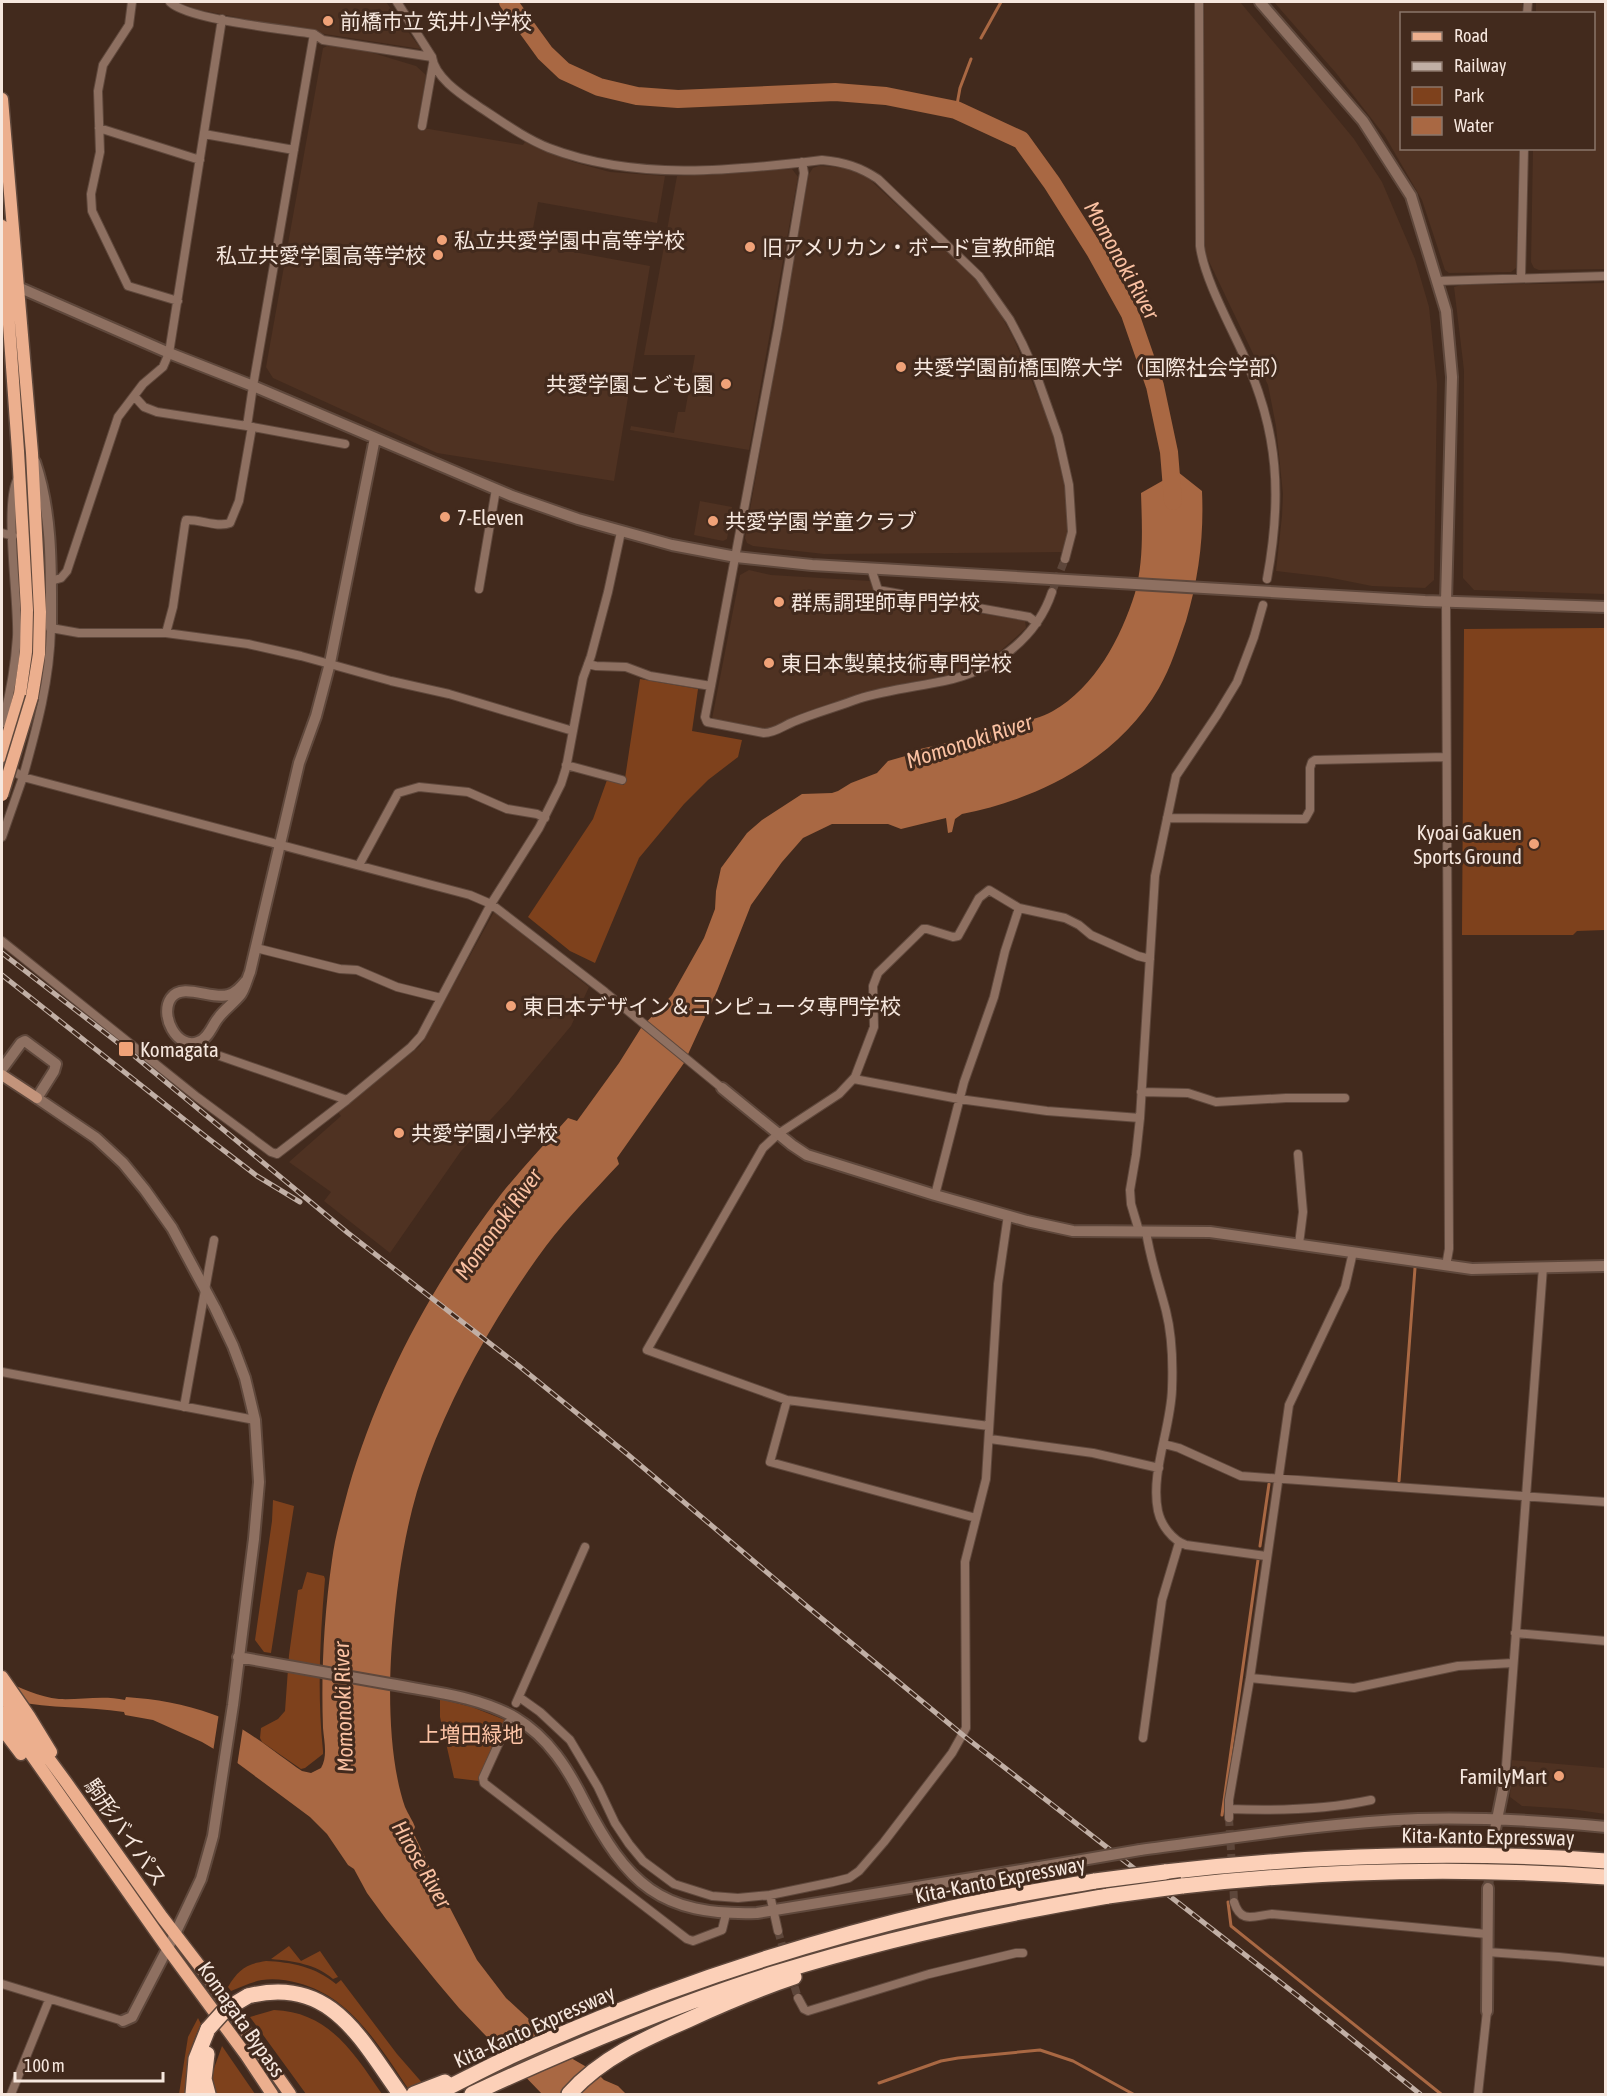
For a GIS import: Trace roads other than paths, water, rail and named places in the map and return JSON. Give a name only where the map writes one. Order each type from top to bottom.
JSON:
[{"type":"highway","name":"Kita-Kanto Expressway","points":[[435,2094],[515,2054],[632,2006],[772,1956],[944,1910],[1095,1881],[1226,1864],[1344,1856],[1461,1854],[1605,1861]]},
{"type":"highway","name":"Kita-Kanto Expressway","points":[[472,2094],[645,2019],[776,1973],[872,1945],[1029,1910],[1108,1896],[1260,1878],[1388,1872],[1505,1872],[1605,1877]]},
{"type":"highway","points":[[569,2094],[599,2066],[632,2046],[715,2007],[780,1982],[945,1927]]},
{"type":"highway","points":[[193,2094],[196,2059],[211,2033],[250,2000],[269,1992],[289,1991],[325,2004],[347,2023],[400,2094]]},
{"type":"highway","points":[[250,2000],[289,2001],[312,2008],[325,2016],[346,2036],[390,2094]]},
{"type":"highway","points":[[208,2094],[205,2067],[211,2033]]},
{"type":"highway","points":[[414,2094],[515,2054]]},
{"type":"main road","points":[[2,99],[32,453],[40,612],[39,654],[2,756]]},
{"type":"main road","points":[[2,226],[27,610],[26,695],[17,752],[2,795]]},
{"type":"main road","points":[[2,1075],[37,1098]]},
{"type":"main road","points":[[2,1677],[29,1716],[66,1782]]},
{"type":"main road","name":"駒形バイパス","points":[[2,1695],[219,1992],[290,2094]]},
{"type":"main road","name":"駒形バイパス","points":[[2,1713],[272,2094]]},
{"type":"main road","points":[[2,1729],[44,1782],[67,1806]]},
{"type":"street","points":[[132,2],[129,25],[103,65],[98,91],[100,152],[91,194],[92,211],[128,286],[178,301]]},
{"type":"street","points":[[170,2],[198,15],[314,34],[323,40],[432,61]]},
{"type":"street","points":[[397,2],[432,61],[454,88],[504,124],[548,147],[591,161],[628,168],[663,170],[720,169],[822,160],[859,167],[878,179],[979,276],[1005,312],[1036,374],[1058,436],[1069,485],[1072,532],[1065,560]]},
{"type":"street","points":[[1199,2],[1201,253],[1205,268],[1251,371],[1271,435],[1277,506],[1267,579]]},
{"type":"street","points":[[1260,2],[1363,121],[1411,196],[1446,311],[1452,377],[1446,602],[1449,1249],[1446,1266]]},
{"type":"street","points":[[51,581],[61,578],[67,571],[118,417],[143,384],[164,367],[169,353],[222,19]]},
{"type":"street","points":[[166,633],[186,520],[225,525],[230,523],[239,501],[250,426],[252,386],[314,34]]},
{"type":"street","points":[[422,126],[432,61]]},
{"type":"street","points":[[99,128],[200,159]]},
{"type":"street","points":[[204,134],[294,150]]},
{"type":"street","points":[[1521,277],[1524,150]]},
{"type":"street","points":[[802,162],[804,173],[784,295],[705,717],[707,722],[754,732],[772,733],[801,719],[864,697],[946,681],[980,669],[1010,653],[1046,611],[1052,592]]},
{"type":"street","points":[[4,276],[18,287],[169,353],[496,489],[578,519],[672,545],[736,557],[871,568],[1446,602],[1605,607]]},
{"type":"street","points":[[1437,281],[1605,276]]},
{"type":"street","points":[[135,397],[150,410],[345,444]]},
{"type":"street","points":[[246,981],[238,990],[229,995],[213,996],[184,991],[177,993],[172,996],[168,1004],[166,1014],[168,1024],[182,1039],[199,1042],[207,1036],[219,1017],[241,994],[246,981],[256,948],[299,764],[330,663],[375,438]]},
{"type":"street","points":[[2,837],[23,777],[44,698],[51,628],[51,581],[46,506],[41,480],[32,453]]},
{"type":"street","points":[[2,723],[12,678],[17,638],[12,495],[14,484],[20,475]]},
{"type":"street","points":[[479,589],[496,489]]},
{"type":"street","points":[[2,941],[197,1097],[277,1155],[347,1100],[421,1036],[491,904],[545,818],[561,784],[581,684],[608,592],[621,532]]},
{"type":"street","points":[[2,533],[13,533]]},
{"type":"street","points":[[871,568],[878,590],[1029,617],[1037,623]]},
{"type":"street","points":[[1263,605],[1237,682],[1179,770],[1173,786],[1155,876],[1140,1118],[1130,1190],[1131,1204],[1142,1231],[1166,1311],[1169,1335],[1172,1387],[1156,1498],[1160,1521],[1179,1543],[1266,1556]]},
{"type":"street","points":[[51,628],[79,633],[166,633],[248,644],[449,694],[573,731]]},
{"type":"street","points":[[588,664],[626,667],[650,676],[711,686]]},
{"type":"street","points":[[1167,818],[1305,819],[1310,810],[1310,768],[1315,759],[1446,757]]},
{"type":"street","points":[[2,764],[23,777],[470,894],[491,904],[605,992],[778,1134],[807,1155],[935,1195],[1073,1230],[1210,1232],[1446,1266],[1487,1269],[1605,1266]]},
{"type":"street","points":[[566,765],[622,780]]},
{"type":"street","points":[[359,865],[398,794],[419,788],[468,792],[507,809],[537,814],[545,818]]},
{"type":"street","points":[[990,1426],[787,1400],[647,1350],[763,1148],[778,1134],[825,1104],[854,1079],[874,1027],[873,986],[881,968],[925,928],[953,937],[958,936],[979,898],[989,890],[1019,908],[1065,918],[1091,935],[1150,959]]},
{"type":"street","points":[[935,1195],[959,1099],[994,997],[1005,951],[1019,908]]},
{"type":"street","points":[[256,948],[340,969],[357,970],[398,987],[441,998]]},
{"type":"street","points":[[2,1070],[21,1043],[25,1041],[54,1062],[56,1068],[37,1098],[96,1138],[129,1170],[172,1228],[236,1353],[255,1420],[259,1482],[233,1706],[213,1836],[201,1880],[176,1934],[132,2017],[123,2021],[2,1984]]},
{"type":"street","points":[[220,1056],[347,1100]]},
{"type":"street","points":[[854,1079],[959,1099],[1047,1112],[1140,1118]]},
{"type":"street","points":[[1141,1092],[1188,1093],[1216,1102],[1345,1098]]},
{"type":"street","points":[[1298,1154],[1303,1212],[1299,1244]]},
{"type":"street","points":[[585,1547],[518,1700],[540,1712],[570,1740],[624,1837],[643,1861],[674,1884],[712,1896],[738,1898],[770,1895],[843,1880],[859,1871],[884,1842],[964,1736],[967,1718],[965,1562],[986,1479],[999,1274],[1008,1215]]},
{"type":"street","points":[[184,1407],[214,1240]]},
{"type":"street","points":[[1353,1252],[1345,1287],[1289,1405],[1229,1813],[1289,1811],[1371,1800]]},
{"type":"street","points":[[1493,1839],[1504,1780],[1543,1267]]},
{"type":"street","points":[[2,1372],[255,1420]]},
{"type":"street","points":[[787,1400],[770,1462],[976,1518]]},
{"type":"street","points":[[990,1439],[1093,1454],[1159,1468]]},
{"type":"street","points":[[1164,1444],[1179,1448],[1236,1475],[1605,1502]]},
{"type":"street","points":[[1143,1738],[1162,1600],[1179,1543]]},
{"type":"street","points":[[1515,1633],[1605,1641]]},
{"type":"street","points":[[238,1657],[432,1692],[489,1705],[506,1712],[528,1726],[567,1767],[602,1835],[635,1878],[674,1903],[702,1911],[726,1914],[773,1911],[1140,1850],[1371,1823],[1417,1819],[1498,1818],[1605,1827]]},
{"type":"street","points":[[1250,1678],[1354,1688],[1458,1666],[1513,1663]]},
{"type":"street","points":[[508,1723],[483,1778],[484,1783],[683,1937],[693,1941],[722,1930],[726,1914]]},
{"type":"street","points":[[1478,2094],[1486,2011],[1488,1888]]},
{"type":"street","points":[[770,1895],[778,1931]]},
{"type":"street","points":[[1234,1902],[1241,1916],[1272,1914],[1487,1934]]},
{"type":"street","points":[[1487,1952],[1605,1962]]},
{"type":"street","points":[[798,1998],[804,2009],[808,2011],[929,1974],[1023,1953]]},
{"type":"street","points":[[11,2094],[49,2000]]},
{"type":"water","name":"Hirose River","points":[[1178,472],[1202,491],[1202,524],[1197,572],[1186,621],[1171,664],[1159,688],[1142,713],[1122,736],[1074,772],[1020,798],[962,814],[955,819],[952,832],[948,833],[946,818],[901,829],[888,824],[832,824],[803,838],[782,862],[751,905],[717,991],[684,1063],[617,1158],[619,1164],[554,1235],[512,1295],[465,1376],[428,1459],[409,1522],[395,1610],[390,1697],[395,1766],[405,1807],[415,1827],[413,1832],[477,1960],[506,1998],[571,2058],[597,2073],[604,2080],[618,2086],[626,2094],[542,2094],[437,1982],[386,1919],[367,1893],[354,1869],[348,1865],[327,1834],[310,1817],[236,1762],[202,1742],[153,1720],[125,1715],[124,1712],[14,1701],[2,1680],[30,1692],[59,1699],[125,1700],[126,1697],[191,1707],[235,1725],[302,1771],[311,1773],[321,1768],[325,1753],[322,1686],[325,1623],[333,1551],[341,1516],[361,1450],[392,1372],[411,1334],[454,1261],[502,1193],[526,1164],[568,1118],[577,1121],[641,1028],[672,995],[704,938],[715,909],[721,868],[747,833],[762,820],[802,794],[832,793],[877,773],[888,761],[909,755],[912,751],[1037,718],[1053,711],[1082,689],[1114,644],[1135,593],[1141,556],[1141,493]]},
{"type":"waterway","name":"Momonoki River","points":[[508,2],[545,53],[564,71],[599,87],[637,96],[678,99],[835,92],[886,96],[956,110],[1021,140],[1052,183],[1095,251],[1130,314],[1155,386],[1169,452],[1173,501]]},
{"type":"waterway","points":[[981,38],[1001,2]]},
{"type":"waterway","points":[[956,110],[960,88],[971,59]]},
{"type":"waterway","points":[[1399,1481],[1415,1268]]},
{"type":"waterway","points":[[1260,1546],[1269,1484]]},
{"type":"waterway","points":[[1222,1815],[1258,1560]]},
{"type":"waterway","points":[[1228,1902],[1231,1926],[1441,2094]]},
{"type":"waterway","points":[[879,2083],[941,2061],[1040,2050],[1073,2061],[1133,2094]]},
{"type":"tunnel","points":[[1052,592],[1065,559]]},
{"type":"tunnel","points":[[1229,1818],[1232,1867]]},
{"type":"tunnel","points":[[1488,1888],[1493,1839]]},
{"type":"tunnel","points":[[1233,1879],[1234,1902]]},
{"type":"tunnel","points":[[778,1931],[785,1955]]},
{"type":"tunnel","points":[[791,1975],[798,1998]]},
{"type":"railway","points":[[2,953],[126,1049],[348,1233],[519,1366],[626,1453],[964,1736],[1420,2094]]},
{"type":"railway","points":[[2,975],[257,1176],[300,1202]]},
{"type":"place","name":"前橋市立 笂井小学校","points":[[328,21]]},
{"type":"place","name":"私立共愛学園中高等学校","points":[[442,240]]},
{"type":"place","name":"旧アメリカン・ボード宣教師館","points":[[750,247]]},
{"type":"place","name":"私立共愛学園高等学校","points":[[438,255]]},
{"type":"place","name":"共愛学園前橋国際大学（国際社会学部）","points":[[901,367]]},
{"type":"place","name":"共愛学園こども園","points":[[726,384]]},
{"type":"place","name":"7-Eleven","points":[[445,517]]},
{"type":"place","name":"共愛学園 学童クラブ","points":[[713,521]]},
{"type":"place","name":"群馬調理師専門学校","points":[[779,602]]},
{"type":"place","name":"東日本製菓技術専門学校","points":[[769,663]]},
{"type":"place","name":"Kyoai Gakuen Sports Ground","points":[[1534,844]]},
{"type":"place","name":"東日本デザイン＆コンピュータ専門学校","points":[[511,1006]]},
{"type":"place","name":"Komagata","points":[[126,1049]]},
{"type":"place","name":"共愛学園小学校","points":[[399,1133]]},
{"type":"place","name":"FamilyMart","points":[[1559,1776]]},
{"type":"park label","name":"上増田緑地","points":[[471,1734]]}]
